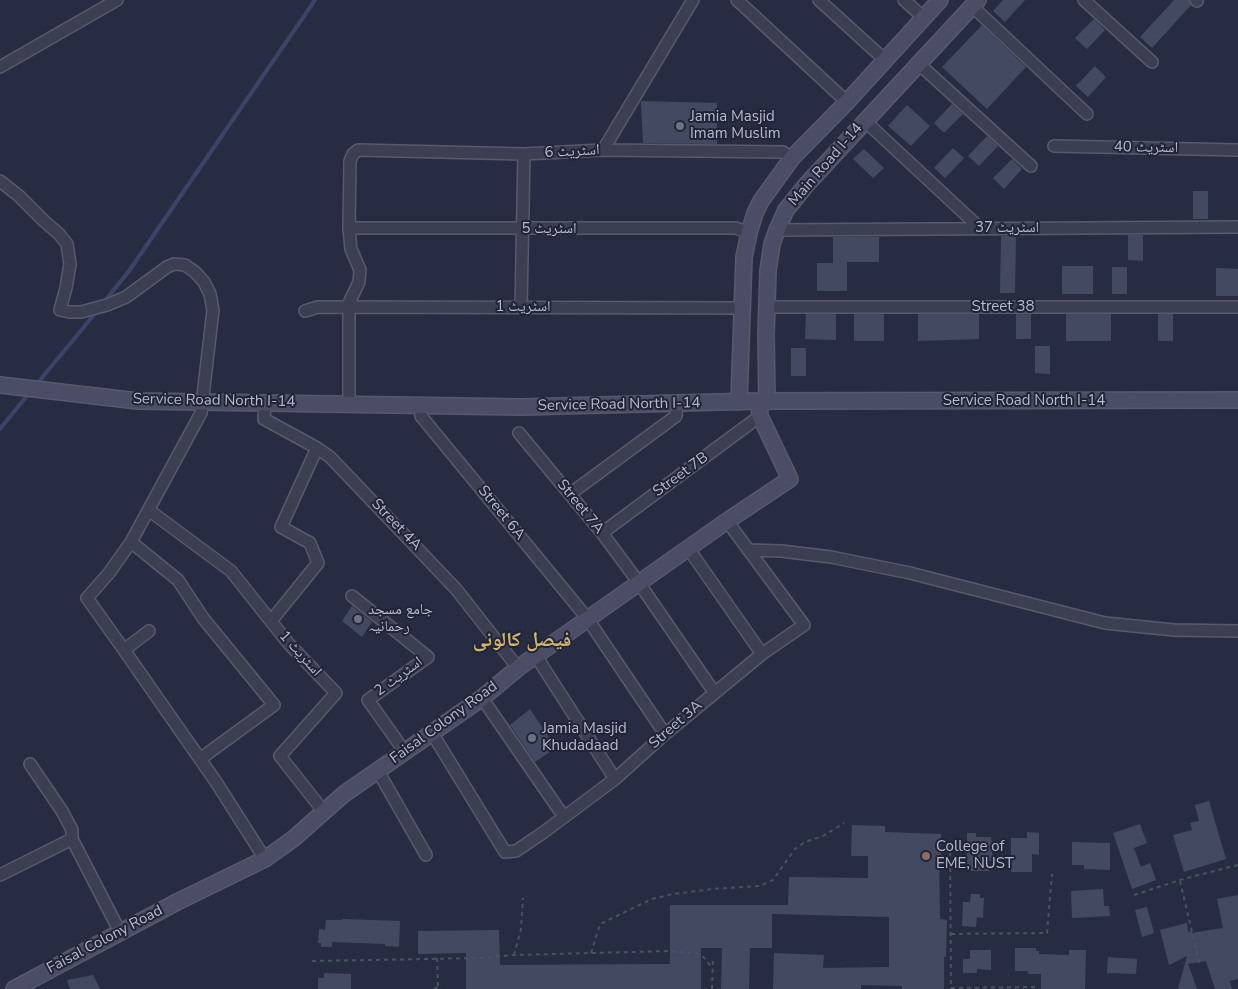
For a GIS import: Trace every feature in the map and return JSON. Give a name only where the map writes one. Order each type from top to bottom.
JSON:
[{"type":"main road","name":"Main Road I-14","points":[[739,402],[744,257],[749,232],[761,201],[792,158],[847,102],[940,0]]},
{"type":"main road","name":"Main Road I-14","points":[[762,406],[768,271],[776,230],[786,210],[865,121],[975,3]]},
{"type":"main road","points":[[741,334],[766,335]]},
{"type":"main road","name":"Service Road North I-14","points":[[0,385],[138,401],[522,407],[739,402],[762,406],[1238,400]]},
{"type":"main road","name":"Faisal Colony Road","points":[[14,989],[120,932],[265,859],[293,839],[344,794],[482,698],[518,668],[587,618],[790,479],[762,406]]},
{"type":"street","points":[[0,67],[117,0]]},
{"type":"street","points":[[603,150],[693,0]]},
{"type":"street","points":[[736,0],[847,102]]},
{"type":"street","points":[[819,0],[884,60]]},
{"type":"street","points":[[904,0],[924,18]]},
{"type":"street","points":[[1084,0],[1152,62]]},
{"type":"street","points":[[975,3],[1087,114]]},
{"type":"street","points":[[919,64],[1031,166]]},
{"type":"street","points":[[865,121],[980,228]]},
{"type":"street","name":"اسٹریٹ 40","points":[[1054,146],[1238,150]]},
{"type":"street","name":"اسٹریٹ 6","points":[[349,228],[350,161],[353,154],[358,150],[524,154],[603,150],[783,152],[792,158]]},
{"type":"street","points":[[522,307],[524,154]]},
{"type":"street","points":[[0,181],[19,196],[67,244],[70,264],[60,310],[81,312],[107,305],[126,297],[166,267],[174,264],[185,265],[196,272],[210,294],[213,310],[204,402],[201,413],[131,542],[109,573],[87,598],[200,759],[265,859]]},
{"type":"street","name":"اسٹریٹ 37","points":[[776,230],[1238,227]]},
{"type":"street","points":[[348,404],[349,303],[359,282],[360,270],[351,249],[349,228]]},
{"type":"street","name":"اسٹریٹ 5","points":[[349,228],[736,228],[749,232]]},
{"type":"street","name":"Street 38","points":[[767,307],[1238,306]]},
{"type":"street","name":"اسٹریٹ 1","points":[[305,311],[318,307],[742,308]]},
{"type":"street","name":"Street 4A","points":[[264,403],[264,419],[330,457],[450,583],[518,668]]},
{"type":"street","points":[[570,494],[676,416],[677,404]]},
{"type":"street","name":"Street 6A","points":[[420,405],[421,416],[587,618]]},
{"type":"street","name":"Street 7B","points":[[602,533],[762,406]]},
{"type":"street","name":"Street 7A","points":[[519,433],[602,533],[714,692]]},
{"type":"street","points":[[271,621],[318,563],[310,543],[282,527],[317,448]]},
{"type":"street","name":"اسٹریٹ 1","points":[[150,510],[231,571],[289,644],[336,693],[280,756],[324,812]]},
{"type":"street","points":[[727,521],[748,550],[781,551],[831,557],[892,569],[1105,623],[1174,630],[1238,631]]},
{"type":"street","points":[[131,542],[178,580],[203,618],[274,705],[200,759]]},
{"type":"street","points":[[688,548],[762,654]]},
{"type":"street","name":"Street 3A","points":[[432,733],[500,845],[505,852],[516,851],[614,779],[714,692],[762,654],[804,625],[748,550]]},
{"type":"street","name":"اسٹریٹ 2","points":[[352,596],[428,657],[368,700],[405,752]]},
{"type":"street","points":[[587,618],[665,734]]},
{"type":"street","points":[[124,650],[149,631]]},
{"type":"street","points":[[536,656],[614,779]]},
{"type":"street","points":[[482,698],[564,817]]},
{"type":"street","points":[[30,764],[62,811],[72,830],[72,839],[120,932]]},
{"type":"street","points":[[378,770],[426,855]]},
{"type":"street","points":[[0,875],[72,839]]},
{"type":"path","points":[[591,953],[600,924],[652,899],[673,894],[760,886],[773,880],[795,849],[844,823]]},
{"type":"path","points":[[950,844],[951,988],[1035,987]]},
{"type":"path","points":[[1134,895],[1180,880],[1238,865]]},
{"type":"path","points":[[951,934],[1047,934],[1052,874]]},
{"type":"path","points":[[1180,880],[1200,966]]},
{"type":"path","points":[[514,955],[521,929],[523,898]]},
{"type":"path","points":[[312,961],[483,958],[514,955],[670,951],[701,954],[713,969]]},
{"type":"path","points":[[712,989],[713,957]]},
{"type":"path","points":[[437,958],[438,987]]},
{"type":"path","points":[[434,989],[438,987]]},
{"type":"building","points":[[1003,0],[1025,0],[1005,22],[993,11]]},
{"type":"building","points":[[1174,0],[1189,0],[1191,5],[1152,48],[1140,37]]},
{"type":"building","points":[[1094,19],[1105,30],[1087,49],[1075,38]]},
{"type":"building","points":[[982,25],[1026,67],[987,109],[942,67]]},
{"type":"building","points":[[1095,66],[1106,77],[1088,97],[1076,86]]},
{"type":"building","name":"Jamia Masjid Imam Muslim","points":[[641,101],[717,103],[717,144],[643,143]]},
{"type":"building","points":[[952,104],[963,114],[944,133],[934,123]]},
{"type":"building","points":[[907,105],[930,126],[911,146],[888,126]]},
{"type":"building","points":[[987,136],[998,146],[979,166],[968,156]]},
{"type":"building","points":[[953,148],[964,158],[945,178],[934,168]]},
{"type":"building","points":[[864,149],[884,168],[873,178],[853,159]]},
{"type":"building","points":[[1012,159],[1022,169],[1004,189],[993,178]]},
{"type":"building","points":[[1193,191],[1208,191],[1208,219],[1193,219]]},
{"type":"building","points":[[1128,235],[1143,235],[1143,261],[1128,260]]},
{"type":"building","points":[[1001,236],[1016,236],[1015,293],[1000,293]]},
{"type":"building","points":[[833,237],[879,237],[879,262],[847,262],[847,291],[817,291],[817,263],[833,263]]},
{"type":"building","points":[[1062,266],[1093,266],[1093,294],[1062,294]]},
{"type":"building","points":[[1112,267],[1127,267],[1127,294],[1112,294]]},
{"type":"building","points":[[1216,268],[1238,269],[1238,296],[1216,296]]},
{"type":"building","points":[[806,314],[836,314],[836,340],[805,339]]},
{"type":"building","points":[[854,314],[884,314],[884,341],[854,341]]},
{"type":"building","points":[[918,314],[979,314],[979,339],[918,341]]},
{"type":"building","points":[[1016,314],[1031,314],[1031,339],[1016,339]]},
{"type":"building","points":[[1066,314],[1111,314],[1111,341],[1066,341]]},
{"type":"building","points":[[1158,314],[1173,314],[1173,341],[1158,341]]},
{"type":"building","points":[[1035,346],[1050,346],[1050,374],[1035,373]]},
{"type":"building","points":[[791,348],[806,348],[806,376],[791,376]]},
{"type":"building","name":"جامع مسجد رحمانیہ","points":[[352,606],[372,622],[362,637],[342,621]]},
{"type":"building","name":"Jamia Masjid Khudadaad","points":[[530,709],[556,748],[535,762],[510,725]]},
{"type":"building","points":[[1209,801],[1226,859],[1184,872],[1173,835],[1192,830],[1190,823],[1199,821],[1195,805]]},
{"type":"building","points":[[1140,824],[1147,843],[1134,848],[1141,867],[1150,863],[1156,880],[1132,889],[1113,833]]},
{"type":"building","points":[[852,825],[885,826],[885,832],[941,834],[941,858],[939,858],[940,919],[947,920],[944,989],[902,989],[902,986],[861,985],[861,989],[773,989],[774,953],[824,955],[823,968],[889,967],[889,917],[772,914],[772,948],[750,948],[749,989],[721,989],[722,948],[701,948],[701,989],[466,989],[466,953],[418,954],[418,931],[499,930],[500,965],[670,964],[670,905],[788,905],[789,877],[868,878],[868,856],[851,856]]},
{"type":"building","points":[[1027,832],[1039,833],[1039,855],[1032,854],[1032,872],[1011,872],[1011,838],[1027,838]]},
{"type":"building","points":[[967,833],[976,833],[976,837],[991,837],[993,861],[989,861],[989,871],[967,871]]},
{"type":"building","points":[[1072,842],[1110,843],[1110,870],[1084,869],[1084,865],[1072,865]]},
{"type":"building","points":[[1103,889],[1104,906],[1109,906],[1110,916],[1072,918],[1071,891]]},
{"type":"building","points":[[971,894],[980,894],[980,898],[984,898],[983,918],[977,917],[976,927],[962,926],[963,902],[970,902]]},
{"type":"building","points":[[1238,895],[1238,979],[1230,981],[1232,989],[1215,989],[1206,961],[1188,964],[1197,989],[1178,989],[1187,956],[1169,965],[1160,930],[1187,923],[1188,932],[1192,931],[1192,933],[1223,928],[1217,899]]},
{"type":"building","points":[[1147,907],[1154,933],[1142,937],[1135,910]]},
{"type":"building","points":[[326,920],[400,921],[399,947],[385,946],[385,944],[332,942],[332,947],[321,947],[321,943],[318,943],[319,929],[325,930]]},
{"type":"building","points":[[1015,948],[1036,948],[1039,954],[1069,955],[1069,950],[1086,950],[1085,989],[1041,989],[1041,974],[1015,971]]},
{"type":"building","points":[[970,950],[991,950],[991,970],[977,969],[977,973],[963,973],[963,959],[970,959]]},
{"type":"building","points":[[1108,957],[1137,959],[1136,974],[1107,973]]},
{"type":"building","points":[[324,973],[351,974],[351,989],[318,989],[318,978],[324,978]]},
{"type":"building","points":[[93,975],[100,989],[70,989],[67,980]]},
{"type":"waterway","points":[[104,302],[129,271],[315,0]]},
{"type":"waterway","points":[[36,385],[97,311]]},
{"type":"waterway","points":[[0,429],[30,392]]},
{"type":"place","name":"Jamia Masjid Imam Muslim","points":[[680,126]]},
{"type":"place","name":"جامع مسجد رحمانیہ","points":[[358,619]]},
{"type":"place","name":"Jamia Masjid Khudadaad","points":[[532,738]]},
{"type":"place","name":"College of EME, NUST","points":[[926,856]]},
{"type":"district","name":"فیصل کالونی","points":[[522,641]]}]
